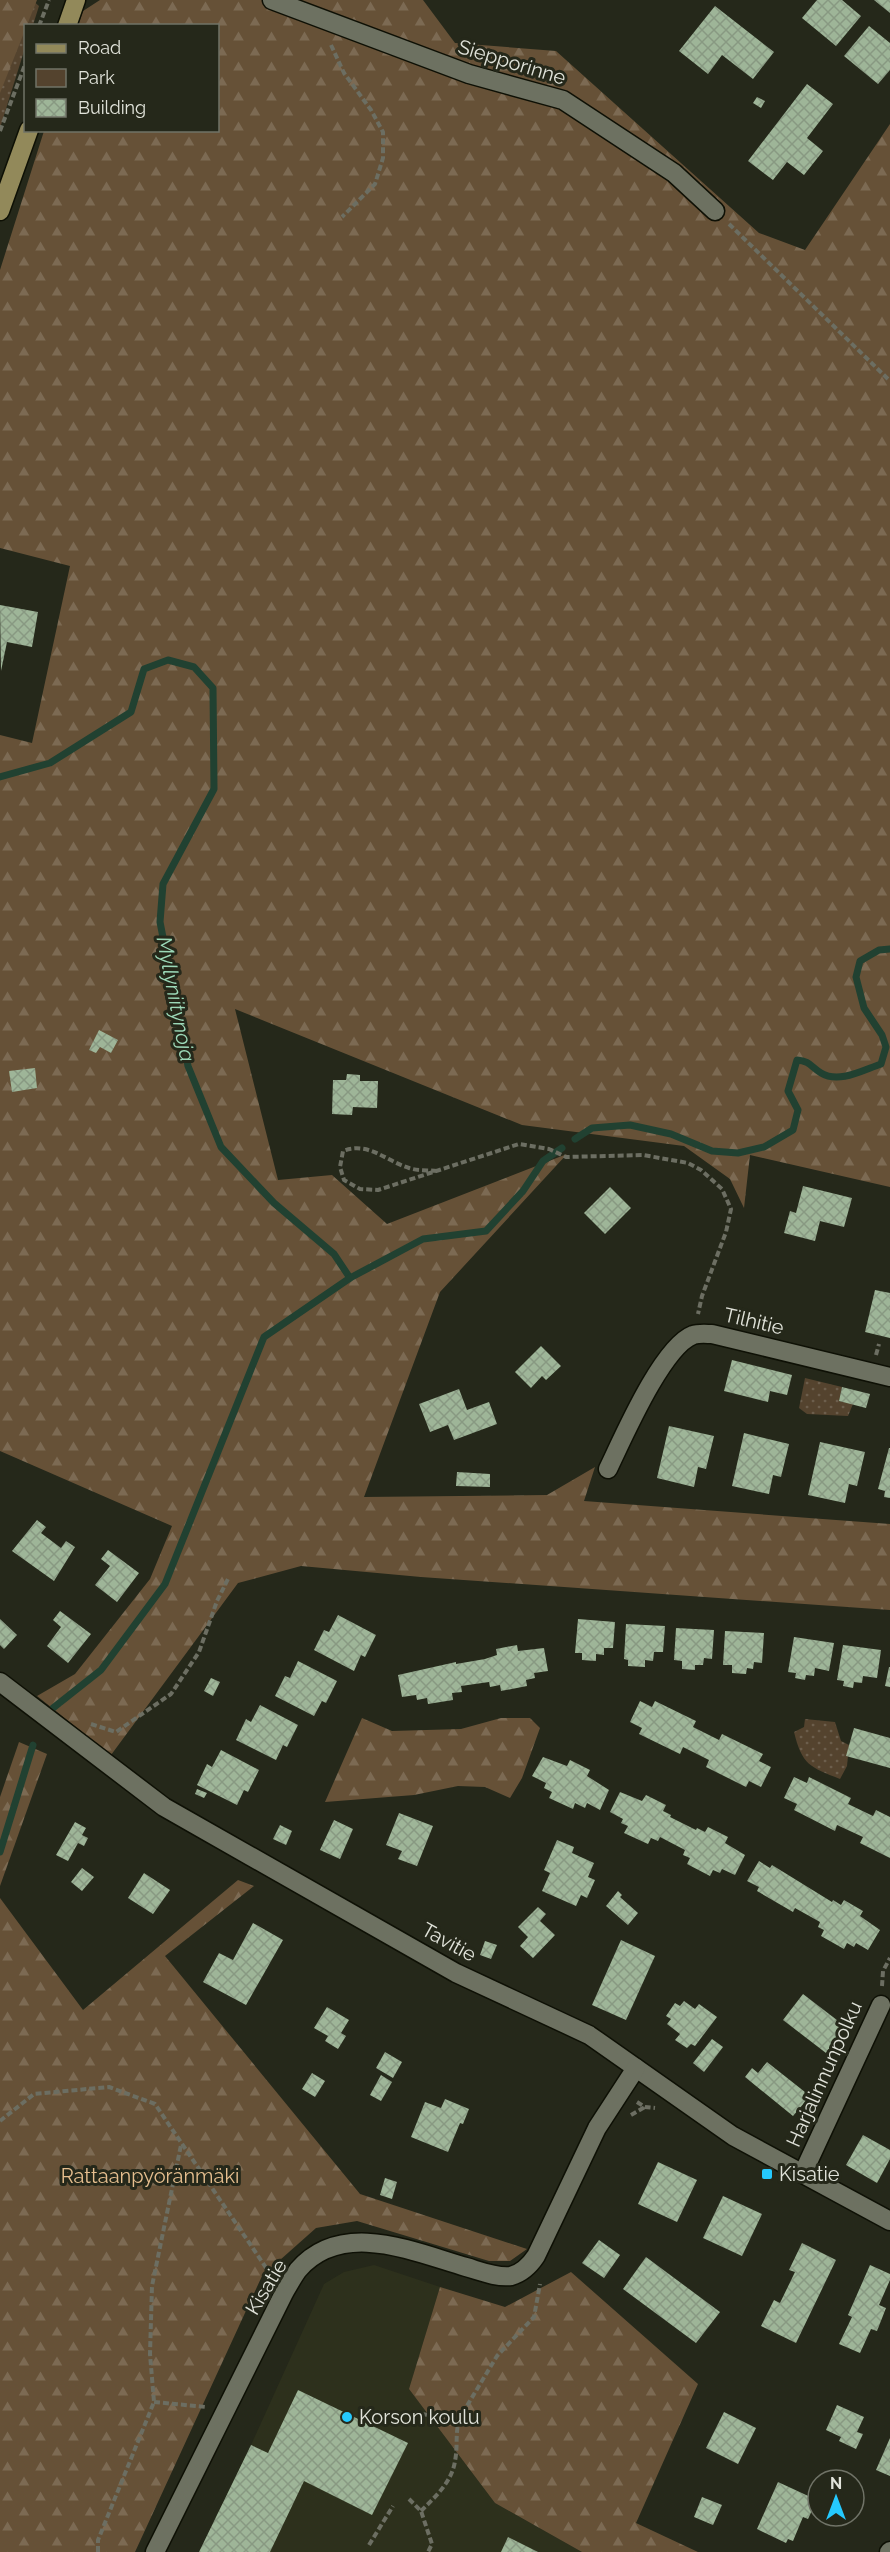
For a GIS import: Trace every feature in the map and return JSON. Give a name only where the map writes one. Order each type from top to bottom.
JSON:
[{"type":"main road","points":[[68,24],[76,0]]},
{"type":"main road","points":[[0,211],[28,132]]},
{"type":"street","name":"Siepporinne","points":[[272,0],[469,74],[563,100],[674,174],[715,211]]},
{"type":"street","name":"Tilhitie","points":[[609,1469],[650,1386],[680,1344],[694,1334],[712,1334],[890,1377]]},
{"type":"street","name":"Tavitie","points":[[0,1682],[164,1807],[456,1973],[589,2035],[733,2136],[890,2221]]},
{"type":"street","name":"Harjalinnunpolku","points":[[803,2173],[881,2005]]},
{"type":"street","name":"Kisatie","points":[[155,2552],[228,2410],[284,2293],[298,2270],[316,2255],[338,2245],[354,2242],[372,2242],[399,2248],[490,2274],[512,2276],[528,2267],[536,2256],[597,2128],[636,2068]]},
{"type":"path","points":[[40,24],[49,0]]},
{"type":"path","points":[[317,17],[344,73],[383,132],[383,159],[375,184],[342,217]]},
{"type":"path","points":[[0,131],[24,67]]},
{"type":"path","points":[[715,211],[890,381]]},
{"type":"path","points":[[437,1171],[410,1168],[371,1150],[354,1146],[343,1151],[341,1158],[344,1180],[360,1189],[378,1190],[437,1171],[519,1144],[541,1147],[566,1157],[644,1155],[688,1163],[701,1170],[722,1189],[731,1209],[726,1232],[702,1296],[694,1334]]},
{"type":"path","points":[[84,1722],[116,1732],[171,1694],[199,1652],[217,1601],[229,1577]]},
{"type":"path","name":"Harjalinnunpolku","points":[[881,2005],[883,1971],[890,1958]]},
{"type":"path","points":[[0,2121],[34,2094],[109,2087],[155,2104],[284,2293]]},
{"type":"path","points":[[626,2118],[645,2107]]},
{"type":"path","points":[[99,2552],[98,2540],[154,2402],[150,2354],[152,2286],[181,2145]]},
{"type":"path","points":[[421,2511],[447,2484],[455,2461],[455,2436],[459,2419],[496,2356],[534,2317],[541,2280],[532,2287]]},
{"type":"path","points":[[154,2402],[228,2410]]},
{"type":"path","points":[[421,2414],[459,2419]]},
{"type":"path","points":[[409,2499],[421,2511],[432,2544],[428,2552]]},
{"type":"path","points":[[369,2544],[393,2506]]},
{"type":"shaded area","name":"Korson koulu","points":[[374,2265],[440,2287],[409,2389],[495,2503],[582,2552],[199,2552],[251,2445],[324,2284],[344,2272]]},
{"type":"green space","points":[[0,0],[32,0],[39,6],[33,24],[24,24],[24,51],[0,128]]},
{"type":"green space","points":[[0,0],[37,0],[27,24],[24,24],[24,33],[0,93]]},
{"type":"green space","points":[[100,0],[423,0],[455,43],[556,51],[759,233],[805,250],[890,124],[890,1187],[750,1155],[744,1208],[730,1179],[684,1146],[522,1125],[235,1009],[278,1180],[332,1175],[387,1224],[567,1154],[440,1292],[364,1497],[547,1495],[595,1467],[584,1501],[890,1524],[890,1610],[421,1577],[301,1566],[238,1583],[111,1755],[37,1696],[75,1674],[150,1579],[172,1526],[0,1451],[0,735],[32,743],[70,566],[0,548],[0,270],[44,132],[219,132],[219,24],[78,24],[83,11]]},
{"type":"green space","points":[[805,1378],[842,1387],[839,1401],[853,1404],[848,1416],[807,1414],[799,1408]]},
{"type":"green space","points":[[362,1718],[392,1731],[461,1729],[501,1718],[530,1718],[540,1728],[522,1778],[510,1798],[485,1787],[458,1786],[414,1795],[325,1802]]},
{"type":"green space","points":[[805,1719],[835,1722],[841,1741],[849,1745],[847,1766],[840,1779],[814,1768],[800,1752],[794,1732],[804,1727]]},
{"type":"green space","points":[[19,1742],[47,1754],[0,1886],[0,1797]]},
{"type":"green space","name":"Rattaanpyöränmäki","points":[[238,1880],[254,1886],[165,1956],[360,2194],[527,2249],[510,2261],[489,2261],[357,2221],[316,2228],[262,2276],[135,2552],[0,2552],[0,1898],[83,2010]]},
{"type":"green space","points":[[571,2272],[698,2384],[636,2523],[698,2552],[582,2552],[495,2503],[409,2389],[440,2287],[505,2307]]},
{"type":"building","points":[[817,0],[842,0],[861,16],[836,46],[802,18]]},
{"type":"building","points":[[874,0],[890,0],[890,13]]},
{"type":"building","points":[[715,6],[774,52],[753,79],[722,55],[708,74],[679,51]]},
{"type":"building","points":[[869,26],[890,43],[890,70],[878,84],[844,56]]},
{"type":"building","points":[[807,84],[833,104],[807,138],[823,151],[804,175],[787,162],[773,180],[748,161]]},
{"type":"building","points":[[757,97],[765,101],[761,108],[753,103]]},
{"type":"building","points":[[0,605],[38,612],[32,647],[7,642],[1,671]]},
{"type":"building","points":[[99,1030],[118,1040],[111,1053],[100,1047],[96,1053],[89,1050]]},
{"type":"building","points":[[35,1068],[37,1088],[12,1092],[9,1071]]},
{"type":"building","points":[[347,1074],[360,1075],[360,1081],[378,1081],[377,1108],[353,1107],[352,1115],[332,1114],[333,1080],[346,1080]]},
{"type":"building","points":[[803,1186],[852,1198],[844,1227],[820,1221],[815,1241],[784,1233],[790,1211],[796,1213]]},
{"type":"building","points":[[610,1187],[631,1208],[605,1234],[584,1213]]},
{"type":"building","points":[[875,1290],[890,1293],[890,1338],[865,1332]]},
{"type":"building","points":[[541,1346],[561,1366],[546,1380],[542,1376],[531,1388],[515,1372]]},
{"type":"building","points":[[732,1360],[792,1375],[787,1395],[770,1391],[768,1402],[724,1391]]},
{"type":"building","points":[[842,1387],[870,1394],[866,1408],[839,1401]]},
{"type":"building","points":[[459,1389],[467,1410],[489,1402],[497,1424],[454,1440],[448,1425],[430,1432],[419,1404]]},
{"type":"building","points":[[669,1426],[714,1436],[706,1469],[698,1467],[694,1487],[657,1478]]},
{"type":"building","points":[[744,1433],[789,1444],[781,1477],[773,1475],[769,1494],[732,1486]]},
{"type":"building","points":[[820,1442],[865,1452],[857,1486],[849,1484],[845,1503],[808,1495]]},
{"type":"building","points":[[889,1448],[890,1498],[884,1497],[885,1491],[878,1489]]},
{"type":"building","points":[[457,1472],[490,1474],[490,1487],[456,1486]]},
{"type":"building","points":[[37,1520],[46,1527],[41,1533],[61,1548],[66,1541],[75,1547],[54,1581],[12,1551]]},
{"type":"building","points":[[108,1550],[139,1573],[117,1602],[95,1585],[110,1566],[101,1559]]},
{"type":"building","points":[[60,1611],[91,1634],[68,1663],[47,1646],[61,1627],[53,1620]]},
{"type":"building","points":[[338,1615],[376,1635],[365,1657],[361,1655],[354,1671],[314,1650],[324,1630],[329,1632]]},
{"type":"building","points":[[0,1619],[17,1635],[4,1649],[0,1645]]},
{"type":"building","points":[[578,1619],[615,1622],[613,1648],[604,1648],[604,1655],[596,1654],[596,1661],[582,1660],[582,1653],[575,1653]]},
{"type":"building","points":[[626,1624],[665,1626],[663,1652],[654,1652],[653,1661],[645,1660],[645,1667],[628,1666],[628,1660],[624,1659]]},
{"type":"building","points":[[676,1628],[714,1630],[712,1659],[704,1658],[703,1665],[695,1665],[695,1670],[682,1669],[682,1661],[674,1660]]},
{"type":"building","points":[[725,1631],[764,1633],[762,1663],[754,1662],[753,1669],[747,1668],[746,1674],[732,1673],[732,1665],[723,1665]]},
{"type":"building","points":[[794,1637],[834,1643],[829,1671],[815,1668],[814,1676],[806,1675],[805,1680],[795,1678],[796,1673],[788,1672]]},
{"type":"building","points":[[517,1645],[518,1651],[544,1648],[548,1671],[534,1673],[535,1678],[526,1680],[527,1686],[501,1691],[500,1685],[490,1687],[489,1682],[461,1686],[462,1692],[452,1693],[453,1700],[428,1704],[427,1698],[417,1700],[416,1695],[402,1697],[398,1675],[456,1662],[456,1664],[485,1659],[497,1655],[496,1649]]},
{"type":"building","points":[[843,1645],[881,1650],[877,1678],[863,1676],[862,1683],[854,1682],[853,1688],[843,1686],[844,1681],[837,1680]]},
{"type":"building","points":[[298,1661],[337,1681],[326,1703],[322,1701],[314,1716],[275,1696],[285,1676],[290,1678]]},
{"type":"building","points":[[890,1667],[890,1687],[885,1686]]},
{"type":"building","points":[[211,1678],[220,1682],[213,1696],[204,1691]]},
{"type":"building","points":[[640,1701],[652,1707],[655,1701],[696,1721],[693,1727],[719,1740],[722,1734],[763,1754],[759,1761],[771,1767],[761,1787],[749,1781],[746,1787],[706,1767],[709,1760],[683,1747],[680,1754],[639,1734],[642,1728],[630,1722]]},
{"type":"building","points":[[260,1705],[298,1725],[287,1747],[283,1745],[276,1760],[236,1740],[246,1719],[251,1722]]},
{"type":"building","points":[[854,1728],[890,1738],[890,1768],[846,1756]]},
{"type":"building","points":[[221,1750],[259,1770],[248,1792],[244,1790],[237,1805],[197,1785],[207,1764],[212,1767]]},
{"type":"building","points":[[543,1757],[567,1766],[570,1760],[590,1770],[587,1776],[609,1790],[600,1810],[587,1803],[585,1808],[575,1803],[573,1809],[549,1798],[552,1792],[544,1788],[546,1783],[532,1776]]},
{"type":"building","points":[[794,1777],[807,1783],[809,1777],[851,1798],[848,1804],[873,1816],[876,1810],[890,1817],[890,1858],[860,1843],[863,1837],[837,1825],[835,1831],[794,1810],[797,1804],[784,1798]]},
{"type":"building","points":[[197,1789],[207,1793],[204,1798],[195,1794]]},
{"type":"building","points":[[620,1792],[642,1801],[646,1795],[666,1805],[663,1811],[671,1815],[670,1817],[696,1830],[697,1828],[705,1832],[708,1827],[728,1837],[725,1843],[745,1855],[735,1875],[722,1869],[720,1873],[713,1870],[710,1876],[687,1864],[690,1858],[683,1855],[685,1850],[660,1837],[658,1841],[651,1838],[648,1844],[624,1833],[628,1826],[621,1823],[623,1819],[610,1812]]},
{"type":"building","points":[[399,1813],[433,1826],[417,1866],[398,1859],[402,1851],[386,1845]]},
{"type":"building","points":[[334,1820],[353,1829],[340,1859],[320,1850]]},
{"type":"building","points":[[75,1822],[86,1828],[82,1835],[88,1838],[84,1846],[78,1843],[68,1861],[56,1855]]},
{"type":"building","points":[[280,1825],[292,1831],[286,1845],[273,1839]]},
{"type":"building","points":[[557,1840],[574,1847],[572,1853],[594,1863],[588,1877],[595,1880],[587,1898],[581,1895],[576,1906],[542,1891],[550,1873],[544,1870]]},
{"type":"building","points":[[759,1861],[770,1868],[772,1865],[832,1902],[833,1900],[841,1905],[844,1900],[863,1911],[860,1916],[880,1930],[868,1950],[856,1943],[854,1947],[847,1943],[844,1949],[821,1936],[824,1930],[818,1927],[820,1922],[795,1908],[793,1912],[757,1891],[759,1887],[747,1881]]},
{"type":"building","points":[[82,1868],[94,1877],[82,1891],[71,1882]]},
{"type":"building","points":[[144,1873],[170,1890],[153,1914],[128,1898]]},
{"type":"building","points":[[618,1891],[622,1895],[620,1897],[638,1913],[628,1925],[606,1906]]},
{"type":"building","points":[[538,1907],[546,1914],[540,1921],[555,1935],[533,1958],[520,1946],[528,1937],[518,1927]]},
{"type":"building","points":[[253,1923],[283,1940],[246,2005],[203,1982],[219,1953],[233,1960]]},
{"type":"building","points":[[621,1940],[655,1956],[626,2020],[592,2005]]},
{"type":"building","points":[[485,1941],[497,1945],[491,1959],[480,1955]]},
{"type":"building","points":[[803,1994],[846,2027],[826,2053],[783,2020]]},
{"type":"building","points":[[684,2001],[695,2009],[699,2004],[717,2017],[695,2046],[691,2044],[687,2048],[675,2040],[680,2034],[667,2024],[671,2019],[666,2016],[675,2003],[680,2006]]},
{"type":"building","points":[[327,2007],[349,2020],[341,2033],[346,2036],[338,2049],[325,2041],[328,2036],[314,2028]]},
{"type":"building","points":[[712,2039],[723,2047],[704,2072],[693,2063]]},
{"type":"building","points":[[385,2052],[402,2062],[393,2078],[376,2068]]},
{"type":"building","points":[[767,2062],[810,2096],[793,2116],[745,2077],[752,2068],[758,2073]]},
{"type":"building","points":[[312,2073],[325,2081],[315,2097],[302,2089]]},
{"type":"building","points":[[381,2075],[392,2082],[381,2101],[370,2095]]},
{"type":"building","points":[[445,2099],[469,2109],[463,2124],[460,2123],[448,2152],[411,2137],[425,2102],[441,2108]]},
{"type":"building","points":[[863,2135],[890,2150],[890,2159],[877,2183],[846,2165]]},
{"type":"building","points":[[658,2162],[697,2180],[677,2222],[638,2204]]},
{"type":"building","points":[[385,2178],[397,2182],[392,2199],[380,2195]]},
{"type":"building","points":[[723,2196],[762,2214],[742,2256],[703,2238]]},
{"type":"building","points":[[599,2240],[620,2255],[604,2278],[582,2263]]},
{"type":"building","points":[[802,2243],[836,2260],[796,2343],[761,2326],[774,2300],[780,2303],[795,2272],[789,2270]]},
{"type":"building","points":[[646,2257],[720,2312],[696,2343],[623,2289]]},
{"type":"building","points":[[870,2265],[890,2274],[890,2280],[879,2305],[886,2308],[877,2331],[871,2329],[860,2353],[839,2344],[852,2317],[848,2315]]},
{"type":"building","points":[[298,2390],[408,2443],[372,2515],[304,2481],[270,2552],[199,2552],[251,2445],[268,2453]]},
{"type":"building","points":[[837,2405],[864,2417],[857,2432],[863,2434],[856,2449],[839,2441],[841,2437],[826,2430]]},
{"type":"building","points":[[724,2412],[756,2428],[738,2464],[706,2448]]},
{"type":"building","points":[[890,2438],[890,2476],[876,2470]]},
{"type":"building","points":[[778,2482],[806,2495],[806,2518],[803,2517],[793,2541],[788,2539],[786,2543],[757,2529]]},
{"type":"building","points":[[702,2497],[722,2505],[713,2525],[694,2517]]},
{"type":"building","points":[[508,2537],[538,2552],[501,2552]]},
{"type":"waterway","name":"Myllyniitynoja","points":[[0,777],[50,763],[131,712],[144,669],[168,660],[194,667],[213,688],[214,789],[163,884],[160,922],[188,1066],[221,1147],[274,1203],[334,1254],[350,1278]]},
{"type":"waterway","name":"Myllyniitynoja","points":[[575,1139],[592,1128],[630,1125],[671,1134],[712,1151],[738,1153],[764,1147],[793,1130],[798,1110],[788,1091],[797,1060],[808,1063],[821,1073],[835,1077],[851,1075],[881,1064],[886,1047],[882,1035],[864,1008],[856,977],[860,961],[879,950],[890,949]]},
{"type":"waterway","points":[[53,1708],[101,1670],[165,1584],[264,1337],[350,1278],[423,1239],[486,1231],[523,1191],[543,1161],[562,1148]]},
{"type":"waterway","points":[[0,1852],[33,1745]]},
{"type":"place","name":"Kisatie","points":[[767,2174]]},
{"type":"place","name":"Korson koulu","points":[[347,2417]]}]
